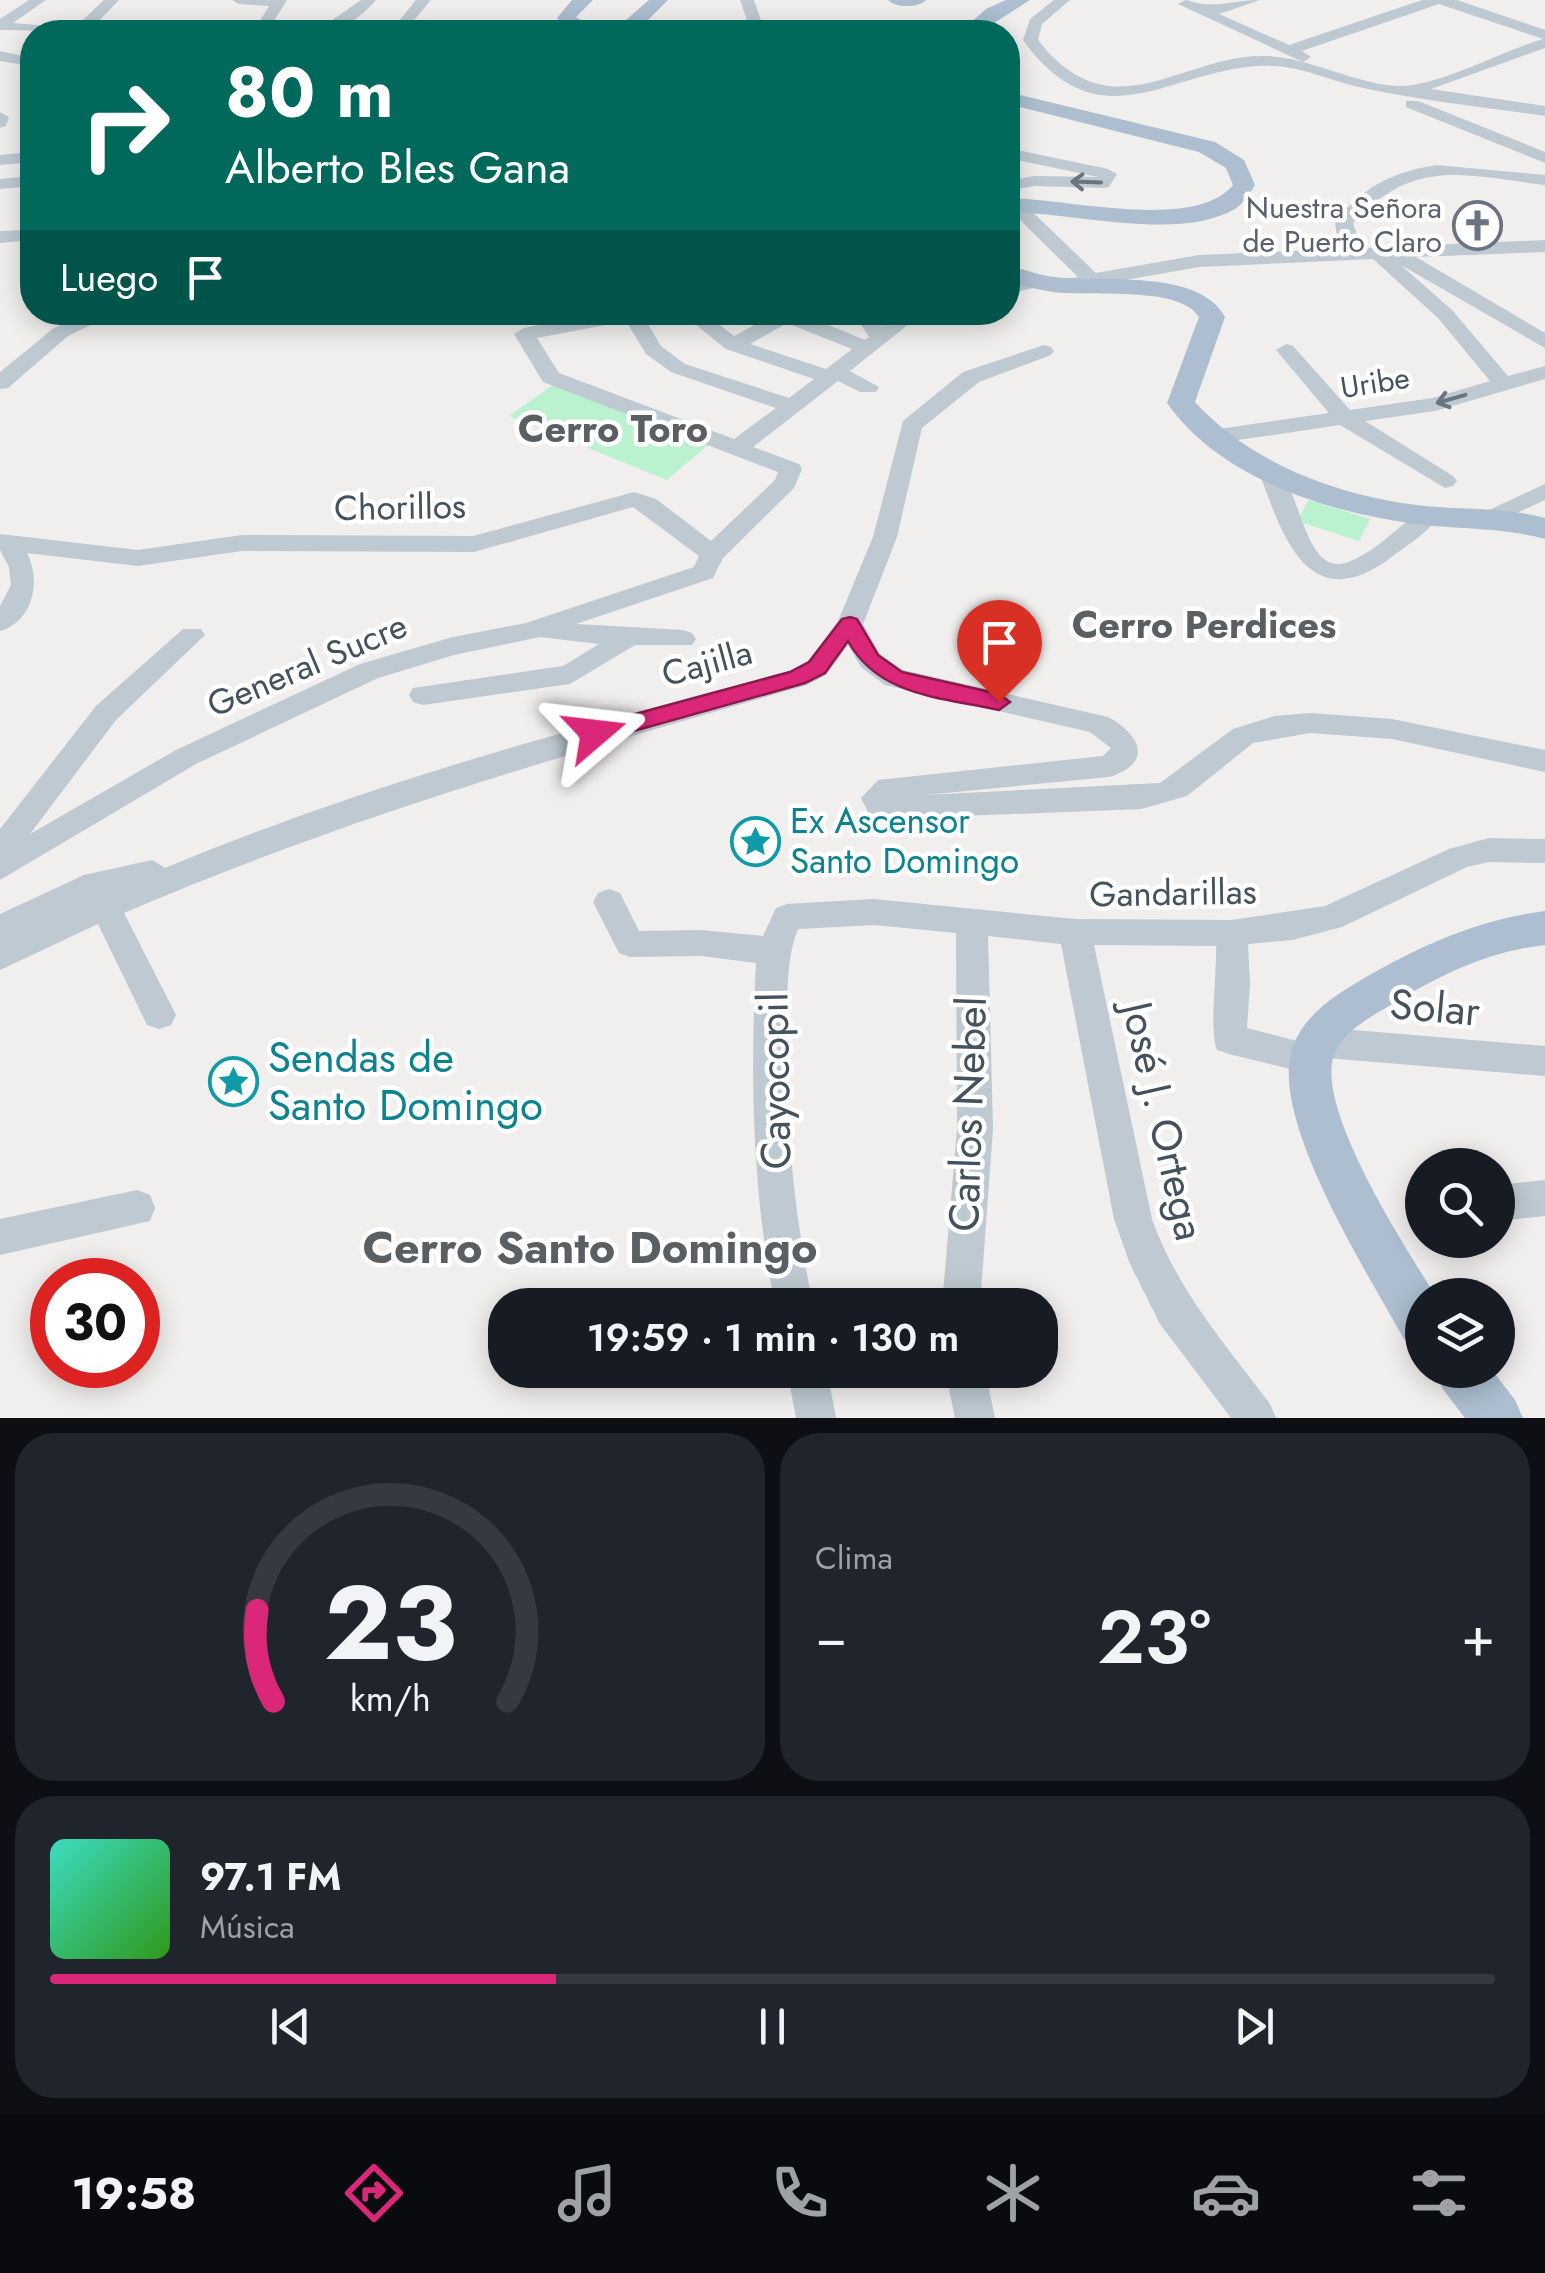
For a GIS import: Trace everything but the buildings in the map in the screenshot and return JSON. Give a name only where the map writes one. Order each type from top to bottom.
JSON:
[{"type":"main road","points":[[568,20],[570,10],[584,0]]},
{"type":"main road","points":[[639,20],[659,0]]},
{"type":"main road","points":[[897,0],[917,0]]},
{"type":"main road","points":[[984,20],[1021,0]]},
{"type":"main road","points":[[1020,101],[1207,147],[1236,164],[1244,185],[1230,204],[1186,216],[1020,199]]},
{"type":"main road","points":[[1034,285],[1174,293],[1208,307],[1211,320],[1181,404],[1212,438],[1271,472],[1333,496],[1428,516],[1497,514],[1545,529]]},
{"type":"main road","points":[[1405,1291],[1348,1190],[1314,1104],[1314,1050],[1348,1009],[1445,951],[1496,934],[1545,928]]},
{"type":"main road","points":[[1474,1388],[1497,1418]]},
{"type":"street","points":[[4,26],[40,0]]},
{"type":"street","points":[[94,20],[112,0]]},
{"type":"street","points":[[239,0],[280,1]]},
{"type":"street","points":[[344,20],[369,0]]},
{"type":"street","points":[[407,20],[424,0]]},
{"type":"street","points":[[1063,0],[1034,22],[1030,40],[1046,64],[1088,86],[1148,90],[1242,62],[1298,64],[1365,84],[1545,158]]},
{"type":"street","points":[[1205,13],[1253,0]]},
{"type":"street","points":[[1289,50],[1440,0],[1545,35]]},
{"type":"street","points":[[1185,4],[1335,74]]},
{"type":"street","points":[[1409,92],[1545,44]]},
{"type":"street","points":[[1365,84],[1545,111]]},
{"type":"street","points":[[1020,156],[1108,174],[1103,183],[1034,181],[1020,191]]},
{"type":"street","points":[[1545,180],[1444,168],[1413,170],[1372,193],[1344,222],[1346,238],[1545,342]]},
{"type":"street","points":[[1020,208],[1092,280]]},
{"type":"street","points":[[1034,285],[1092,280],[1199,261],[1545,246]]},
{"type":"street","points":[[1379,256],[1445,314],[1502,384]]},
{"type":"street","points":[[0,383],[61,332],[77,325]]},
{"type":"street","points":[[551,325],[524,334],[551,377],[791,469],[792,476],[712,554]]},
{"type":"street","points":[[638,325],[653,350],[678,368],[793,406]]},
{"type":"street","points":[[707,325],[733,345],[868,386]]},
{"type":"street","points":[[733,345],[765,325]]},
{"type":"street","points":[[817,325],[872,342]]},
{"type":"street","points":[[867,325],[872,342]]},
{"type":"street","points":[[737,448],[895,325]]},
{"type":"street","points":[[1286,350],[1346,419],[1445,481]]},
{"type":"street","name":"Cajilla","points":[[0,956],[104,905],[222,856],[629,722],[797,678],[817,668],[850,624],[885,537],[911,426],[971,377],[1044,351]]},
{"type":"street","name":"Uribe","points":[[1212,438],[1436,404],[1545,372]]},
{"type":"street","points":[[1271,472],[1305,554],[1316,566],[1337,572],[1357,568],[1428,516]]},
{"type":"street","points":[[1497,514],[1545,491]]},
{"type":"street","name":"Chorillos","points":[[5,543],[138,558],[242,543],[474,544],[544,520],[634,498],[648,504],[712,554]]},
{"type":"street","points":[[0,622],[22,598],[26,580],[22,564],[5,543]]},
{"type":"street","name":"General Sucre","points":[[0,868],[116,795],[186,757],[369,672],[453,646],[528,631],[704,572],[712,554]]},
{"type":"street","points":[[850,624],[870,660],[895,678],[1098,724],[1116,734],[1126,746],[1124,758],[1109,766],[888,788],[876,798],[878,804],[888,808],[1140,798],[1173,791],[1193,778],[1219,750],[1247,734],[1299,725],[1362,724],[1545,760]]},
{"type":"street","points":[[528,631],[683,639]]},
{"type":"street","points":[[0,850],[106,713],[192,635]]},
{"type":"street","points":[[423,695],[570,675],[632,635]]},
{"type":"street","name":"Gandarillas","points":[[787,917],[874,912],[1076,932],[1231,933],[1292,927],[1331,918],[1489,850],[1545,851]]},
{"type":"street","points":[[0,928],[95,884],[138,873],[178,874]]},
{"type":"street","points":[[610,902],[630,944],[701,944],[773,952]]},
{"type":"street","points":[[104,905],[159,1014]]},
{"type":"street","name":"Cayocopil","points":[[787,917],[773,952],[768,1068],[778,1228],[790,1288]]},
{"type":"street","name":"Carlos Nebel","points":[[961,1288],[973,1172],[978,1054],[972,1000],[972,922]]},
{"type":"street","name":"José J. Ortega","points":[[1076,932],[1132,1219],[1149,1264],[1174,1310],[1256,1418]]},
{"type":"street","name":"Solar","points":[[1231,933],[1234,984],[1229,1039],[1314,1050],[1545,1061]]},
{"type":"street","points":[[1515,1201],[1545,1198]]},
{"type":"street","points":[[0,1237],[137,1208]]},
{"type":"street","points":[[810,1388],[816,1418]]},
{"type":"street","points":[[968,1388],[974,1418]]},
{"type":"green space","points":[[554,384],[709,444],[667,480],[509,416]]},
{"type":"green space","points":[[1309,500],[1370,519],[1359,541],[1297,521]]},
{"type":"place","name":"Nuestra Señora de Puerto Claro","points":[[1477,225]]},
{"type":"place","name":"Ex Ascensor Santo Domingo","points":[[755,841]]},
{"type":"place","name":"Sendas de Santo Domingo","points":[[233,1081]]},
{"type":"district","name":"Cerro Toro","points":[[613,429]]},
{"type":"district","name":"Cerro Perdices","points":[[1204,625]]},
{"type":"district","name":"Cerro Santo Domingo","points":[[590,1247]]},
{"type":"route","points":[[595,733],[797,678],[817,668],[850,624],[870,660],[895,678],[999,702]]}]
